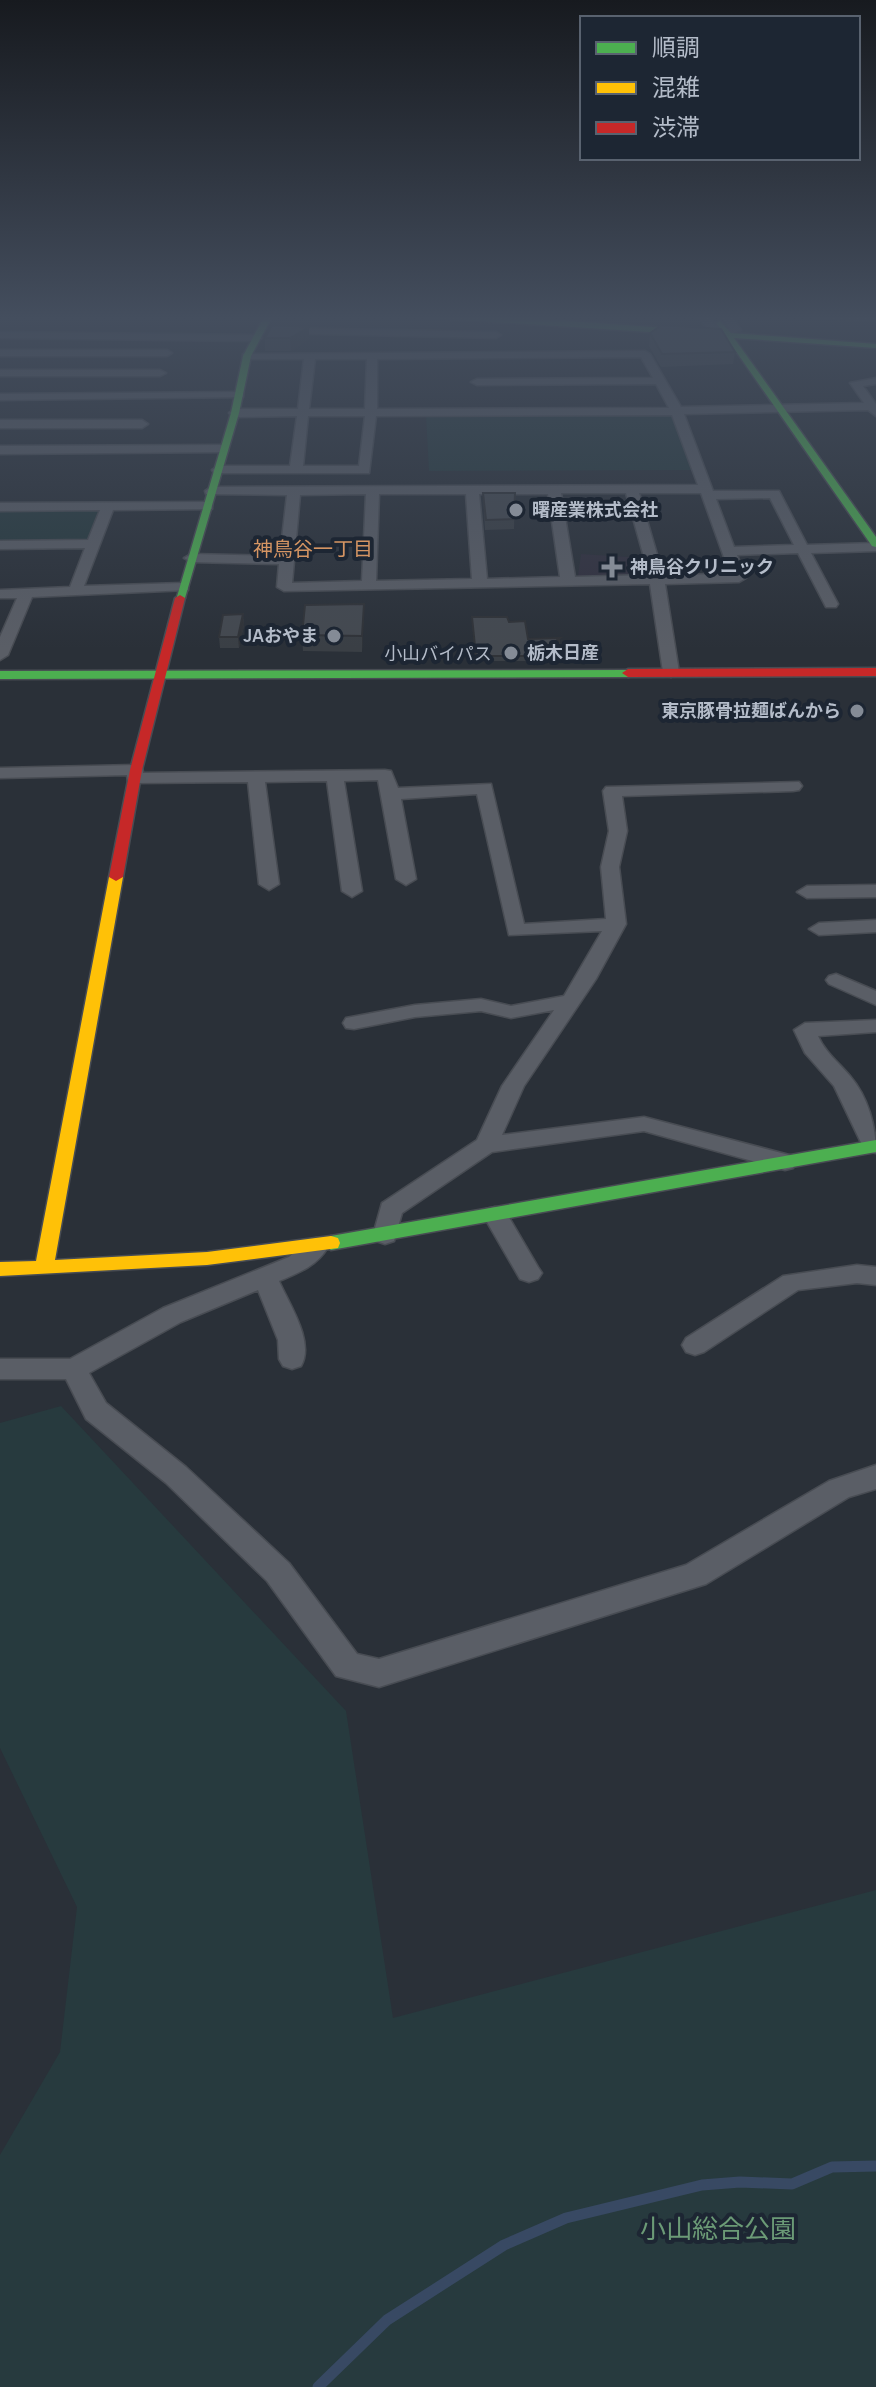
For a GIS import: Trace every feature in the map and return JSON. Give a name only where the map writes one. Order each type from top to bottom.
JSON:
[{"type":"main road","points":[[44,1268],[135,774],[183,587],[230,426]]},
{"type":"main road","points":[[793,426],[876,546]]},
{"type":"main road","name":"小山バイパス","points":[[0,675],[876,672]]},
{"type":"main road","points":[[0,1269],[169,1263],[316,1247],[875,1146]]},
{"type":"street","points":[[133,449],[141,426]]},
{"type":"street","points":[[296,470],[302,426]]},
{"type":"street","points":[[218,470],[365,470],[370,426]]},
{"type":"street","points":[[294,491],[284,587],[739,578],[683,426]]},
{"type":"street","points":[[0,450],[224,448]]},
{"type":"street","points":[[472,490],[480,583]]},
{"type":"street","points":[[554,490],[568,581]]},
{"type":"street","points":[[632,490],[657,580],[671,672]]},
{"type":"street","points":[[0,507],[108,506],[294,491],[632,490],[774,494],[831,604]]},
{"type":"street","points":[[369,585],[373,491]]},
{"type":"street","points":[[75,592],[108,506]]},
{"type":"street","points":[[0,545],[91,544]]},
{"type":"street","points":[[728,551],[876,546]]},
{"type":"street","points":[[191,558],[285,560]]},
{"type":"street","points":[[0,594],[183,587]]},
{"type":"street","points":[[0,655],[26,593]]},
{"type":"street","points":[[0,773],[256,778],[385,775],[406,879]]},
{"type":"street","points":[[335,777],[352,891]]},
{"type":"street","points":[[256,778],[269,884]]},
{"type":"street","points":[[486,1145],[513,1086],[571,1001],[616,924],[610,867],[618,831],[612,791],[793,786]]},
{"type":"street","points":[[391,794],[485,788],[516,931],[616,924]]},
{"type":"street","points":[[807,892],[876,891]]},
{"type":"street","points":[[819,929],[876,926]]},
{"type":"street","points":[[836,980],[876,999]]},
{"type":"street","points":[[354,1023],[415,1011],[481,1005],[511,1012],[571,1001]]},
{"type":"street","points":[[875,1146],[844,1083],[813,1048],[805,1030],[876,1026]]},
{"type":"street","points":[[385,1235],[391,1209],[486,1145],[644,1124],[785,1162]]},
{"type":"street","points":[[495,1215],[529,1273]]},
{"type":"street","points":[[0,1369],[74,1369],[172,1315],[298,1263],[316,1247]]},
{"type":"street","points":[[695,1345],[792,1282],[857,1274],[876,1276]]},
{"type":"street","points":[[265,1277],[291,1340],[292,1359]]},
{"type":"street","points":[[74,1369],[96,1411],[176,1475],[278,1572],[347,1666],[379,1673],[695,1575],[839,1489],[876,1477]]},
{"type":"shaded area","name":"神鳥谷クリニック","points":[[581,554],[643,558],[646,576],[578,576]]},
{"type":"green space","points":[[427,426],[676,426],[692,470],[429,471]]},
{"type":"green space","points":[[99,508],[87,542],[0,543],[0,509]]},
{"type":"green space","name":"小山総合公園","points":[[61,1406],[346,1711],[393,2018],[876,1890],[876,2387],[0,2387],[0,2155],[60,2052],[77,1907],[0,1748],[0,1423]]},
{"type":"building","points":[[483,493],[515,493],[514,519],[486,520]]},
{"type":"building","points":[[364,604],[362,636],[302,635],[305,605]]},
{"type":"building","points":[[243,614],[238,637],[219,637],[223,615]]},
{"type":"building","name":"栃木日産","points":[[472,617],[507,617],[509,622],[525,621],[528,639],[560,638],[536,656],[476,656]]},
{"type":"waterway","points":[[318,2387],[387,2320],[504,2245],[566,2218],[702,2185],[740,2182],[792,2184],[832,2167],[876,2166]]},
{"type":"traffic: fast","points":[[180,598],[231,426]]},
{"type":"traffic: fast","points":[[793,426],[876,544]]},
{"type":"traffic: fast","points":[[0,675],[628,673]]},
{"type":"traffic: fast","points":[[331,1243],[876,1146]]},
{"type":"traffic: slow","points":[[44,1268],[116,877]]},
{"type":"traffic: slow","points":[[0,1269],[207,1259],[331,1243]]},
{"type":"traffic: jam","points":[[116,877],[136,770],[180,598]]},
{"type":"traffic: jam","points":[[628,673],[876,672]]},
{"type":"place","name":"曙産業株式会社","points":[[516,510]]},
{"type":"place","name":"神鳥谷クリニック","points":[[612,567]]},
{"type":"place","name":"JAおやま","points":[[334,636]]},
{"type":"place","name":"栃木日産","points":[[511,653]]},
{"type":"place","name":"東京豚骨拉麺ばんから","points":[[857,711]]},
{"type":"district","name":"神鳥谷一丁目","points":[[313,549]]}]
